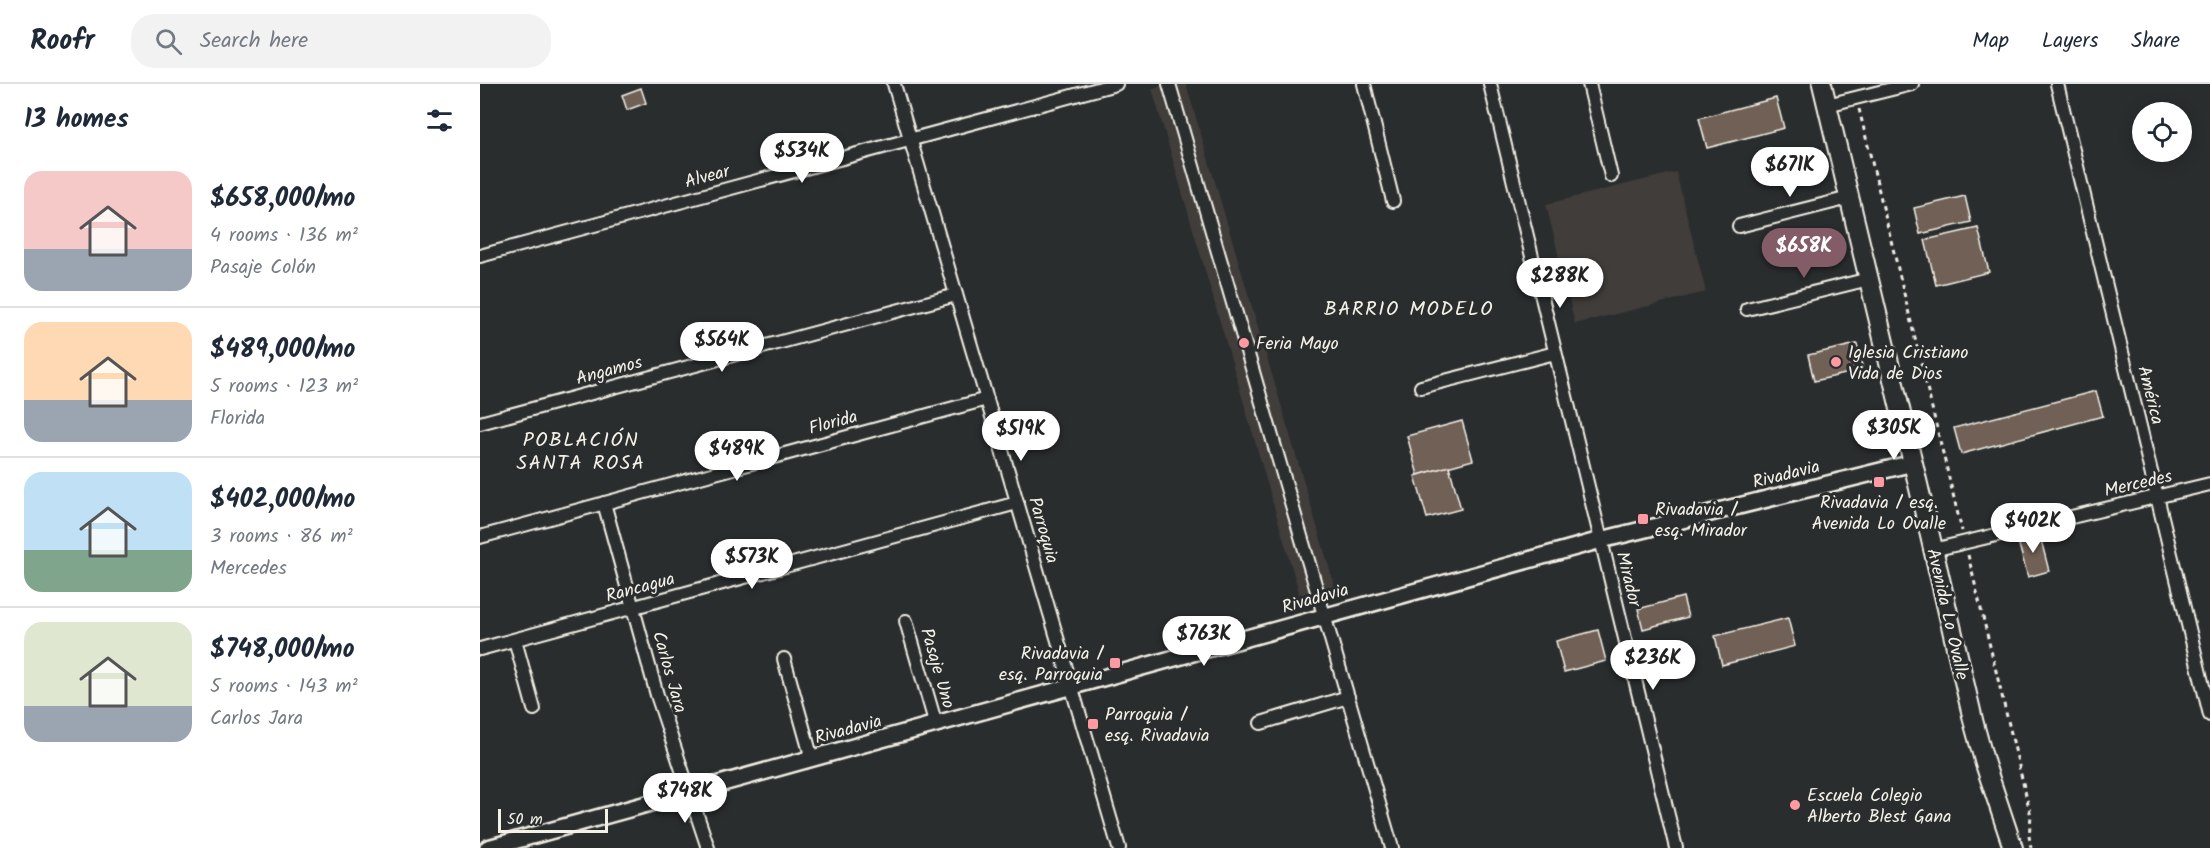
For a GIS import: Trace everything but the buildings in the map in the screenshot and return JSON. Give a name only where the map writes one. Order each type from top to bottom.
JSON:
[{"type":"main road","name":"Avenida Lo Ovalle","points":[[1822,84],[1974,724],[1984,764],[2013,848]]},
{"type":"main road","name":"Avenida Lo Ovalle","points":[[2006,827],[2018,848]]},
{"type":"street","name":"Parroquia","points":[[894,84],[1119,848]]},
{"type":"street","name":"Alvear","points":[[480,256],[1116,84]]},
{"type":"street","points":[[1169,84],[1392,848]]},
{"type":"street","points":[[1364,84],[1393,201]]},
{"type":"street","name":"Mirador","points":[[1490,84],[1676,848]]},
{"type":"street","points":[[1589,84],[1611,176]]},
{"type":"street","points":[[1827,105],[1912,84]]},
{"type":"street","name":"América","points":[[2057,84],[2210,715]]},
{"type":"street","points":[[1739,226],[1849,198]]},
{"type":"street","points":[[1747,309],[1869,279]]},
{"type":"street","name":"Angamos","points":[[480,423],[956,295]]},
{"type":"street","points":[[1421,387],[1555,353]]},
{"type":"street","name":"Florida","points":[[480,537],[987,399]]},
{"type":"street","name":"Rivadavia","points":[[488,848],[1600,540],[1913,463]]},
{"type":"street","name":"Mercedes","points":[[1933,550],[2210,484]]},
{"type":"street","name":"Carlos Jara","points":[[604,503],[657,695],[708,848]]},
{"type":"street","name":"Rancagua","points":[[480,649],[1017,503]]},
{"type":"street","name":"Pasaje Uno","points":[[906,621],[936,725]]},
{"type":"street","points":[[515,640],[534,709]]},
{"type":"street","points":[[784,659],[812,759]]},
{"type":"street","points":[[1261,723],[1348,696]]},
{"type":"path","points":[[1856,98],[2031,816],[2029,836],[2031,848]]},
{"type":"shaded area","name":"Feria Mayo","points":[[1169,84],[1186,84],[1338,597],[1303,606],[1152,89]]},
{"type":"shaded area","points":[[1676,172],[1706,292],[1575,324],[1546,204]]},
{"type":"place","name":"Feria Mayo","points":[[1244,343]]},
{"type":"place","name":"Iglesia Cristiano Vida de Dios","points":[[1836,362]]},
{"type":"place","name":"Rivadavia / esq. Avenida Lo Ovalle","points":[[1879,482]]},
{"type":"place","name":"Rivadavia / esq. Mirador","points":[[1643,519]]},
{"type":"place","name":"Rivadavia / esq. Parroquia","points":[[1115,663]]},
{"type":"place","name":"Parroquia / esq. Rivadavia","points":[[1093,724]]},
{"type":"place","name":"Escuela Colegio Alberto Blest Gana","points":[[1795,805]]},
{"type":"district","name":"BARRIO MODELO","points":[[1409,308]]},
{"type":"district","name":"POBLACIÓN SANTA ROSA","points":[[581,450]]}]
